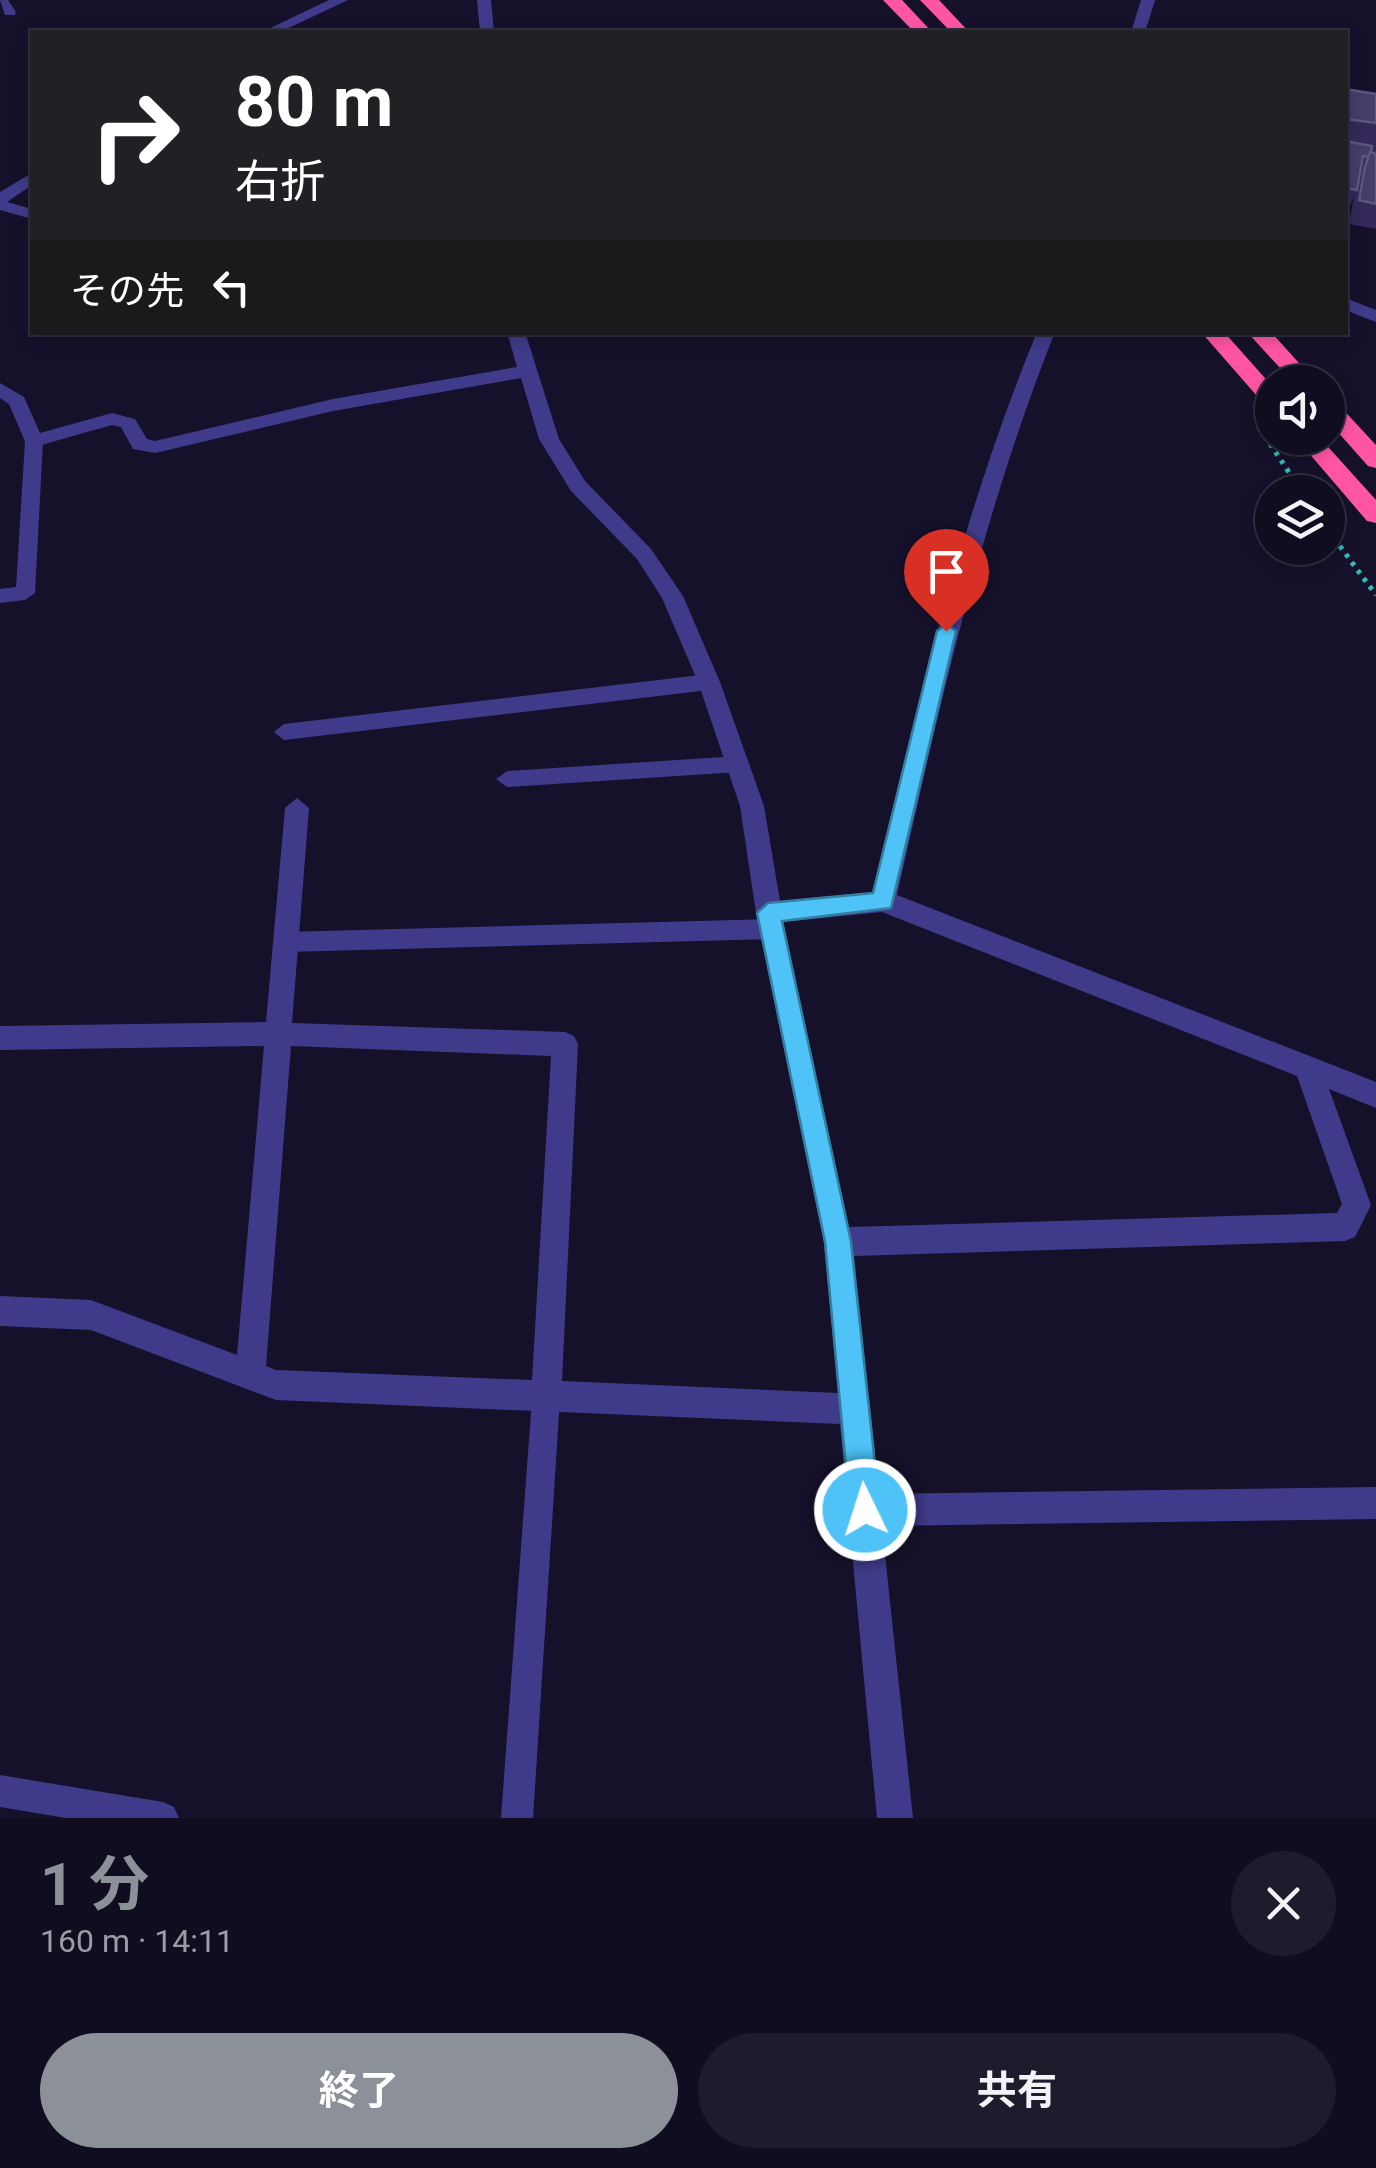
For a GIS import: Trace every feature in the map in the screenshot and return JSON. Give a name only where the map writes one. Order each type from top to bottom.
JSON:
[{"type":"highway","points":[[892,0],[921,30]]},
{"type":"highway","points":[[929,0],[958,30]]},
{"type":"highway","points":[[1215,335],[1255,380]]},
{"type":"highway","points":[[1261,335],[1289,365]]},
{"type":"highway","points":[[1345,426],[1376,460]]},
{"type":"highway","points":[[1322,455],[1376,515]]},
{"type":"street","points":[[274,30],[342,0]]},
{"type":"street","points":[[484,0],[487,30]]},
{"type":"street","points":[[1139,30],[1148,0]]},
{"type":"street","points":[[0,202],[30,180]]},
{"type":"street","points":[[0,202],[30,213]]},
{"type":"street","points":[[1348,304],[1376,317]]},
{"type":"street","points":[[517,335],[549,439],[578,486],[644,554],[672,596],[708,682],[752,806],[771,921],[838,1242],[858,1409],[895,1818]]},
{"type":"street","points":[[883,901],[956,592],[1019,394],[1045,335]]},
{"type":"street","points":[[0,388],[17,401],[34,441],[112,420],[128,423],[140,444],[155,447],[333,405],[527,371]]},
{"type":"street","points":[[250,1376],[297,808]]},
{"type":"street","points":[[771,921],[883,901],[1376,1095]]},
{"type":"street","points":[[0,1038],[278,1034],[565,1044],[546,1399]]},
{"type":"street","points":[[838,1242],[1345,1227],[1356,1205],[1307,1066]]},
{"type":"street","points":[[0,1311],[91,1315],[276,1385],[858,1409]]},
{"type":"street","points":[[865,1510],[1376,1503]]},
{"type":"lane","points":[[0,596],[25,592],[34,441]]},
{"type":"lane","points":[[284,732],[708,682]]},
{"type":"lane","points":[[507,779],[738,764]]},
{"type":"lane","points":[[286,942],[771,921]]},
{"type":"lane","points":[[517,1818],[546,1399]]},
{"type":"lane","points":[[0,1791],[163,1818]]},
{"type":"path","points":[[1345,553],[1376,595]]},
{"type":"building","points":[[1348,89],[1376,94],[1376,123],[1348,119]]},
{"type":"building","points":[[1348,142],[1372,146],[1370,157],[1363,156],[1357,190],[1348,188]]},
{"type":"building","points":[[1370,152],[1376,154],[1376,204],[1359,200]]},
{"type":"route","points":[[865,1510],[858,1409],[838,1242],[820,1140],[768,913],[883,901],[946,631]]}]
